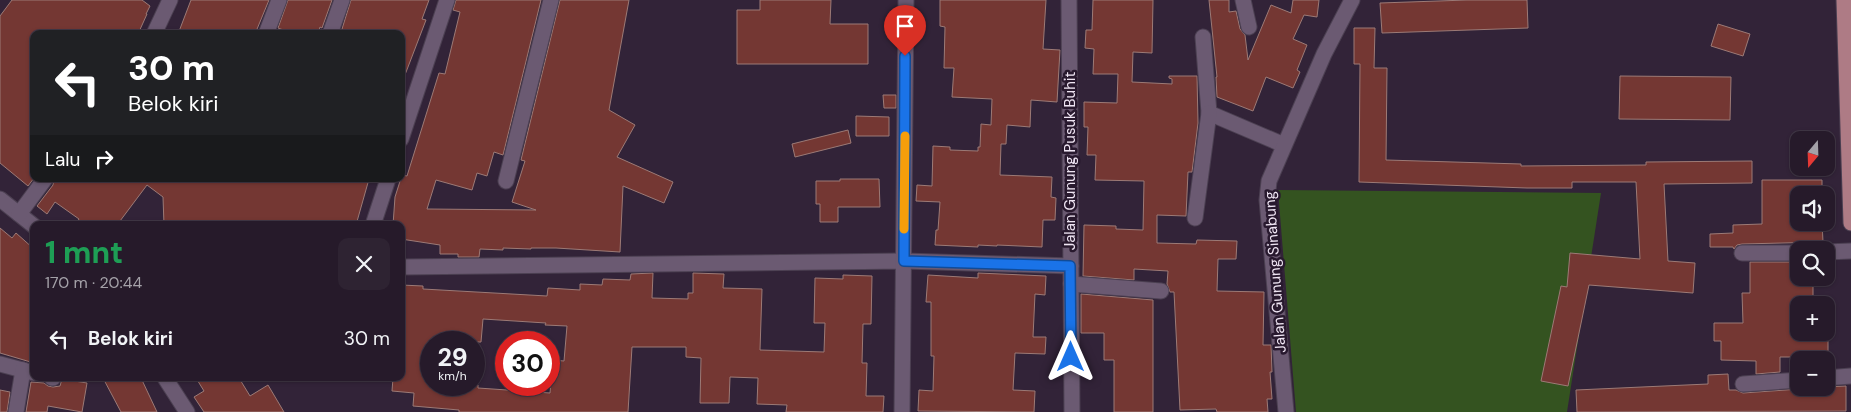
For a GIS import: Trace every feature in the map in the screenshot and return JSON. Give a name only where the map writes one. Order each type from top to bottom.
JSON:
[{"type":"main road","points":[[1844,0],[1851,224]]},
{"type":"street","points":[[156,30],[170,0]]},
{"type":"street","points":[[268,30],[279,0]]},
{"type":"street","points":[[331,30],[342,0]]},
{"type":"street","points":[[405,127],[446,0]]},
{"type":"street","points":[[506,181],[551,0]]},
{"type":"street","points":[[902,412],[906,0]]},
{"type":"street","name":"Jalan Gunung Pusuk Buhit","points":[[1069,0],[1072,412]]},
{"type":"street","points":[[1243,0],[1249,27]]},
{"type":"street","name":"Jalan Gunung Sinabung","points":[[1286,412],[1267,200],[1269,181],[1324,54],[1352,0]]},
{"type":"street","points":[[1195,218],[1209,113],[1203,37]]},
{"type":"street","points":[[1209,113],[1284,145]]},
{"type":"street","points":[[19,214],[44,182]]},
{"type":"street","points":[[375,221],[387,182]]},
{"type":"street","points":[[0,199],[30,223]]},
{"type":"street","points":[[1835,252],[1851,251]]},
{"type":"street","points":[[1742,253],[1790,253]]},
{"type":"street","points":[[405,267],[904,261],[1070,266]]},
{"type":"street","points":[[1071,284],[1161,291]]},
{"type":"street","points":[[0,364],[28,371],[16,412]]},
{"type":"street","points":[[1835,377],[1851,376]]},
{"type":"street","points":[[167,381],[187,412]]},
{"type":"street","points":[[1743,384],[1790,381]]},
{"type":"green space","points":[[1278,190],[1601,193],[1567,412],[1296,412]]},
{"type":"building","points":[[12,0],[142,0],[150,6],[140,30],[30,30],[31,182],[28,186],[0,163],[0,16]]},
{"type":"building","points":[[191,0],[269,0],[257,30],[180,30]]},
{"type":"building","points":[[288,0],[332,0],[322,28],[320,27],[319,30],[283,30],[278,28]]},
{"type":"building","points":[[351,0],[429,0],[422,19],[426,20],[405,75],[405,30],[342,29]]},
{"type":"building","points":[[456,0],[541,0],[503,155],[494,152],[487,176],[477,173],[472,190],[436,180],[427,209],[536,210],[512,202],[525,161],[521,160],[560,0],[629,0],[609,110],[635,125],[617,157],[673,182],[664,203],[623,186],[620,252],[556,248],[503,248],[503,250],[480,249],[479,257],[458,257],[458,254],[440,254],[440,245],[405,240],[405,221],[393,221],[395,197],[400,182],[405,182],[405,176],[407,176],[439,73],[445,74],[460,12],[453,10]]},
{"type":"building","points":[[760,0],[831,0],[830,24],[868,24],[868,64],[737,64],[737,10],[760,10]]},
{"type":"building","points":[[940,0],[1046,0],[1043,49],[1060,50],[1057,102],[1031,100],[1030,127],[1007,125],[1006,144],[1001,144],[1000,175],[1052,177],[1051,197],[1056,198],[1055,220],[1043,220],[1042,247],[935,245],[940,202],[916,201],[917,185],[932,186],[933,146],[950,147],[950,150],[978,151],[978,147],[980,147],[981,124],[991,125],[992,99],[952,97],[954,68],[944,68],[945,27],[940,26]]},
{"type":"building","points":[[1093,0],[1153,0],[1152,53],[1133,52],[1132,82],[1172,84],[1172,79],[1169,76],[1197,76],[1198,123],[1192,172],[1188,172],[1186,216],[1157,215],[1157,243],[1196,244],[1197,240],[1237,241],[1236,259],[1218,259],[1217,291],[1264,292],[1263,345],[1271,345],[1272,372],[1270,372],[1272,399],[1267,399],[1268,412],[1217,412],[1216,409],[1180,410],[1174,292],[1170,292],[1167,284],[1168,271],[1134,269],[1134,280],[1083,276],[1084,225],[1116,226],[1116,229],[1143,230],[1144,181],[1095,180],[1096,155],[1087,155],[1088,127],[1084,127],[1084,102],[1117,103],[1118,74],[1093,74],[1094,49],[1085,48],[1086,30],[1092,30]]},
{"type":"building","points":[[1209,0],[1229,0],[1229,12],[1236,11],[1240,29],[1245,35],[1248,60],[1271,5],[1291,13],[1293,0],[1319,0],[1317,17],[1304,15],[1293,39],[1307,45],[1297,70],[1300,72],[1293,88],[1266,77],[1253,111],[1217,97],[1217,77]]},
{"type":"building","points":[[1527,0],[1528,28],[1382,33],[1380,3]]},
{"type":"building","points":[[1718,24],[1750,34],[1743,56],[1711,46]]},
{"type":"building","points":[[1354,28],[1375,28],[1374,68],[1387,68],[1386,160],[1521,164],[1521,166],[1646,165],[1646,162],[1752,161],[1752,183],[1664,184],[1668,261],[1695,263],[1693,293],[1589,285],[1568,386],[1541,381],[1561,286],[1567,287],[1570,253],[1640,259],[1636,182],[1572,182],[1572,188],[1527,188],[1359,182],[1360,64],[1354,64]]},
{"type":"building","points":[[1620,76],[1731,77],[1730,120],[1619,119]]},
{"type":"building","points":[[883,95],[896,95],[896,108],[884,108]]},
{"type":"building","points":[[856,116],[889,117],[889,136],[856,136]]},
{"type":"building","points":[[848,130],[851,143],[795,157],[792,144]]},
{"type":"building","points":[[840,179],[879,179],[880,207],[838,207],[838,222],[820,222],[820,204],[816,204],[816,181],[840,181]]},
{"type":"building","points":[[1762,180],[1822,180],[1822,186],[1790,186],[1790,231],[1822,231],[1823,241],[1742,244],[1737,245],[1734,249],[1733,247],[1710,247],[1710,234],[1733,233],[1733,225],[1762,224]]},
{"type":"building","points":[[54,182],[368,182],[357,221],[164,221],[163,197],[147,185],[120,221],[78,221],[79,219],[55,202],[47,214],[37,206]]},
{"type":"building","points":[[0,228],[12,238],[16,233],[30,245],[30,362],[0,353]]},
{"type":"building","points":[[1750,262],[1790,262],[1790,286],[1813,286],[1813,296],[1790,296],[1790,341],[1828,341],[1828,351],[1790,351],[1790,357],[1780,357],[1780,372],[1756,374],[1756,361],[1721,360],[1721,341],[1714,341],[1714,323],[1743,323],[1742,293],[1750,293]]},
{"type":"building","points":[[653,273],[652,298],[688,299],[688,293],[693,293],[693,273],[724,274],[723,288],[762,289],[760,350],[824,352],[825,323],[814,323],[815,278],[843,279],[843,275],[872,276],[871,324],[863,324],[862,363],[867,363],[866,396],[884,396],[883,412],[786,412],[787,405],[757,404],[758,378],[730,377],[729,403],[700,403],[701,358],[686,357],[686,347],[632,347],[628,412],[459,412],[459,410],[413,406],[414,393],[392,391],[393,381],[405,381],[405,285],[423,286],[423,289],[547,296],[548,288],[580,290],[580,284],[602,285],[603,279],[630,280],[631,274]],"holes":[[[483,319],[567,326],[564,361],[560,361],[560,396],[495,396],[495,389],[485,388],[485,396],[420,396],[420,331],[482,331]]]},
{"type":"building","points":[[978,273],[1046,276],[1045,295],[1035,294],[1033,337],[1046,337],[1045,354],[1015,353],[1013,390],[1035,391],[1034,412],[918,411],[919,390],[933,391],[934,356],[931,356],[931,302],[926,302],[928,275],[978,278]]},
{"type":"building","points":[[1081,294],[1153,300],[1153,412],[1114,412],[1114,360],[1104,360],[1104,333],[1081,333]]},
{"type":"building","points":[[1728,374],[1729,390],[1743,393],[1790,390],[1790,396],[1835,396],[1835,387],[1846,386],[1846,411],[1577,412],[1576,390],[1708,384],[1708,375]]},
{"type":"building","points":[[61,381],[87,383],[82,412],[48,406],[47,412],[26,412],[31,382],[44,383],[53,387],[60,386]]},
{"type":"building","points":[[105,381],[142,381],[157,412],[121,412]]},
{"type":"building","points":[[198,381],[241,381],[250,396],[268,385],[284,412],[204,412],[194,397],[204,391]]},
{"type":"building","points":[[0,390],[10,392],[7,412],[0,412]]},
{"type":"slow traffic","points":[[904,229],[905,136]]},
{"type":"route","points":[[905,56],[904,261],[1070,266],[1071,357]]}]
